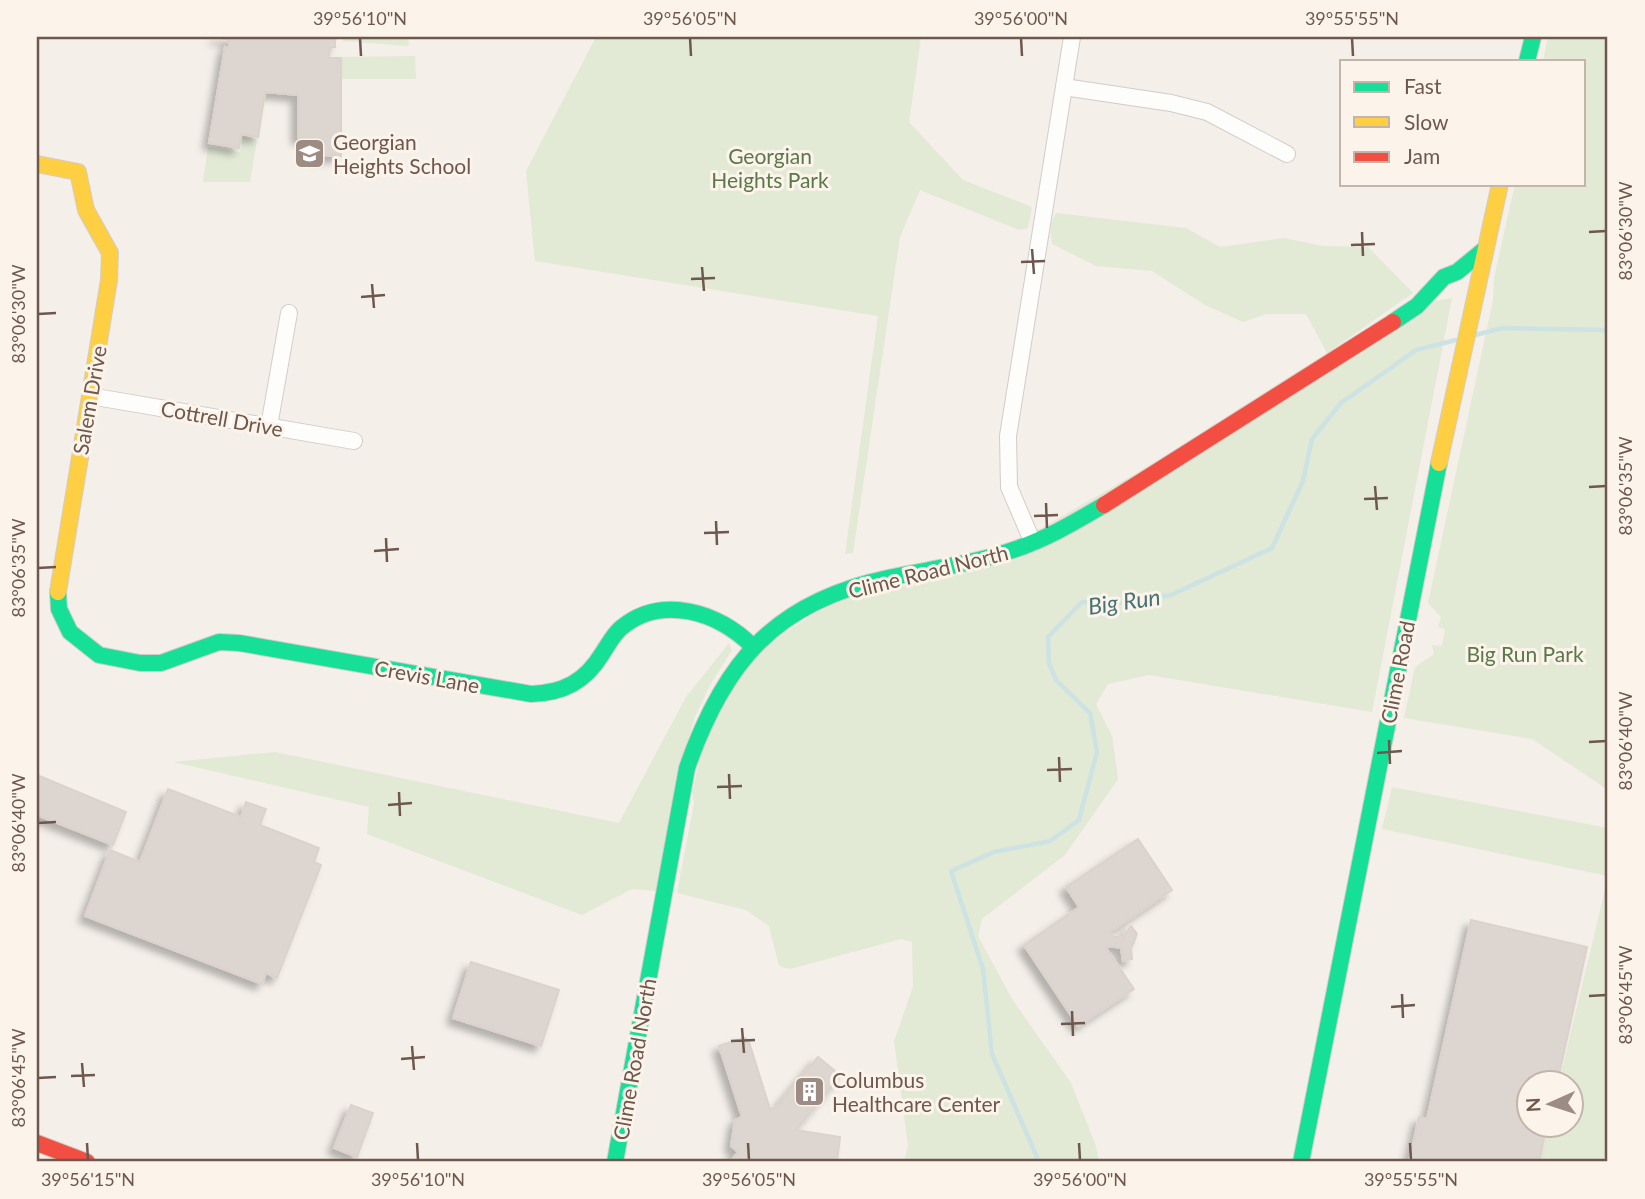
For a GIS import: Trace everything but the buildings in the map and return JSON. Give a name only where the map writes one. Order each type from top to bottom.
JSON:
[{"type":"street","points":[[1033,543],[1009,488],[1008,436],[1072,37]]},
{"type":"street","points":[[1527,60],[1533,37]]},
{"type":"street","points":[[1064,87],[1207,111],[1287,154]]},
{"type":"street","name":"Salem Drive","points":[[37,164],[66,168],[78,173],[86,210],[110,253],[109,280],[58,585],[60,610],[70,632]]},
{"type":"street","name":"Clime Road","points":[[1301,1162],[1454,389],[1500,186]]},
{"type":"street","name":"Clime Road North","points":[[615,1162],[687,768],[696,740],[717,695],[752,646],[779,624],[817,601],[864,584],[978,562],[1033,543],[1077,522],[1395,321],[1417,306],[1444,277],[1458,272],[1485,249]]},
{"type":"street","points":[[269,426],[289,313]]},
{"type":"street","name":"Cottrell Drive","points":[[90,396],[354,441]]},
{"type":"street","name":"Crevis Lane","points":[[70,632],[99,654],[140,663],[161,663],[219,642],[239,643],[531,694],[548,694],[579,683],[592,672],[618,630],[646,612],[691,612],[715,618],[734,629],[752,646]]},
{"type":"street","points":[[37,1143],[87,1162]]},
{"type":"green space","points":[[343,37],[408,37],[409,46],[343,41]]},
{"type":"green space","name":"Georgian Heights Park","points":[[596,37],[921,37],[909,122],[963,180],[1032,207],[1028,228],[1019,230],[920,190],[900,237],[853,553],[845,554],[878,316],[535,261],[526,171]]},
{"type":"green space","name":"Big Run Park","points":[[1548,37],[1608,37],[1608,790],[1532,739],[1404,718],[1415,667],[1434,654],[1432,645],[1442,646],[1445,629],[1438,627],[1441,617],[1428,603],[1515,186],[1586,186],[1586,60],[1543,60]]},
{"type":"green space","points":[[415,56],[416,79],[342,79],[342,57]]},
{"type":"green space","points":[[243,137],[257,139],[250,182],[203,182],[208,147],[240,152]]},
{"type":"green space","points":[[1056,213],[1186,228],[1220,247],[1284,238],[1322,246],[1368,247],[1413,293],[1327,353],[1306,314],[1267,314],[1243,322],[1205,305],[1152,271],[1096,266],[1052,244],[1050,225]]},
{"type":"green space","points":[[1452,298],[1372,712],[1149,675],[1108,684],[1096,704],[1112,736],[1118,779],[1065,855],[982,919],[978,936],[1012,999],[1071,1083],[1096,1146],[1099,1162],[904,1162],[908,1145],[894,1041],[913,987],[912,942],[901,939],[790,969],[779,966],[769,926],[746,910],[677,893],[694,803],[692,791],[704,743],[746,665],[775,639],[817,612],[855,595],[962,574],[1435,301]]},
{"type":"green space","points":[[729,643],[732,650],[710,685],[694,719],[656,891],[632,889],[582,915],[367,834],[369,807],[173,762],[275,752],[619,823],[686,697]]},
{"type":"green space","points":[[1392,787],[1608,828],[1608,876],[1382,829]]},
{"type":"green space","points":[[1608,877],[1608,1162],[1540,1162],[1546,1140],[1586,1140],[1586,1070],[1562,1070]]},
{"type":"waterway","name":"Big Run","points":[[1475,335],[1502,328],[1608,330]]},
{"type":"waterway","name":"Big Run","points":[[1039,1162],[992,1054],[983,969],[951,871],[994,852],[1050,841],[1079,820],[1097,752],[1090,713],[1056,680],[1049,663],[1048,637],[1082,602],[1126,603],[1171,595],[1272,548],[1303,481],[1312,439],[1341,403],[1416,350],[1456,340]]},
{"type":"traffic: fast","points":[[1527,60],[1533,37]]},
{"type":"traffic: fast","points":[[1393,322],[1417,306],[1444,277],[1457,272],[1485,249]]},
{"type":"traffic: fast","points":[[1301,1162],[1439,463]]},
{"type":"traffic: fast","points":[[615,1162],[687,768],[718,697],[737,668],[759,642],[784,621],[814,603],[848,589],[888,578],[967,563],[1025,546],[1104,505]]},
{"type":"traffic: fast","points":[[58,592],[59,609],[70,632],[99,655],[140,663],[161,663],[219,642],[239,643],[531,694],[553,691],[581,679],[621,628],[654,612],[671,610],[707,616],[739,634],[752,646]]},
{"type":"traffic: slow","points":[[37,164],[78,172],[86,210],[110,253],[109,280],[58,592]]},
{"type":"traffic: slow","points":[[1439,463],[1500,186]]},
{"type":"traffic: jam","points":[[1104,505],[1393,322]]},
{"type":"traffic: jam","points":[[37,1143],[87,1162]]},
{"type":"place","name":"Georgian Heights School","points":[[310,153]]},
{"type":"place","name":"Columbus Healthcare Center","points":[[809,1091]]}]
